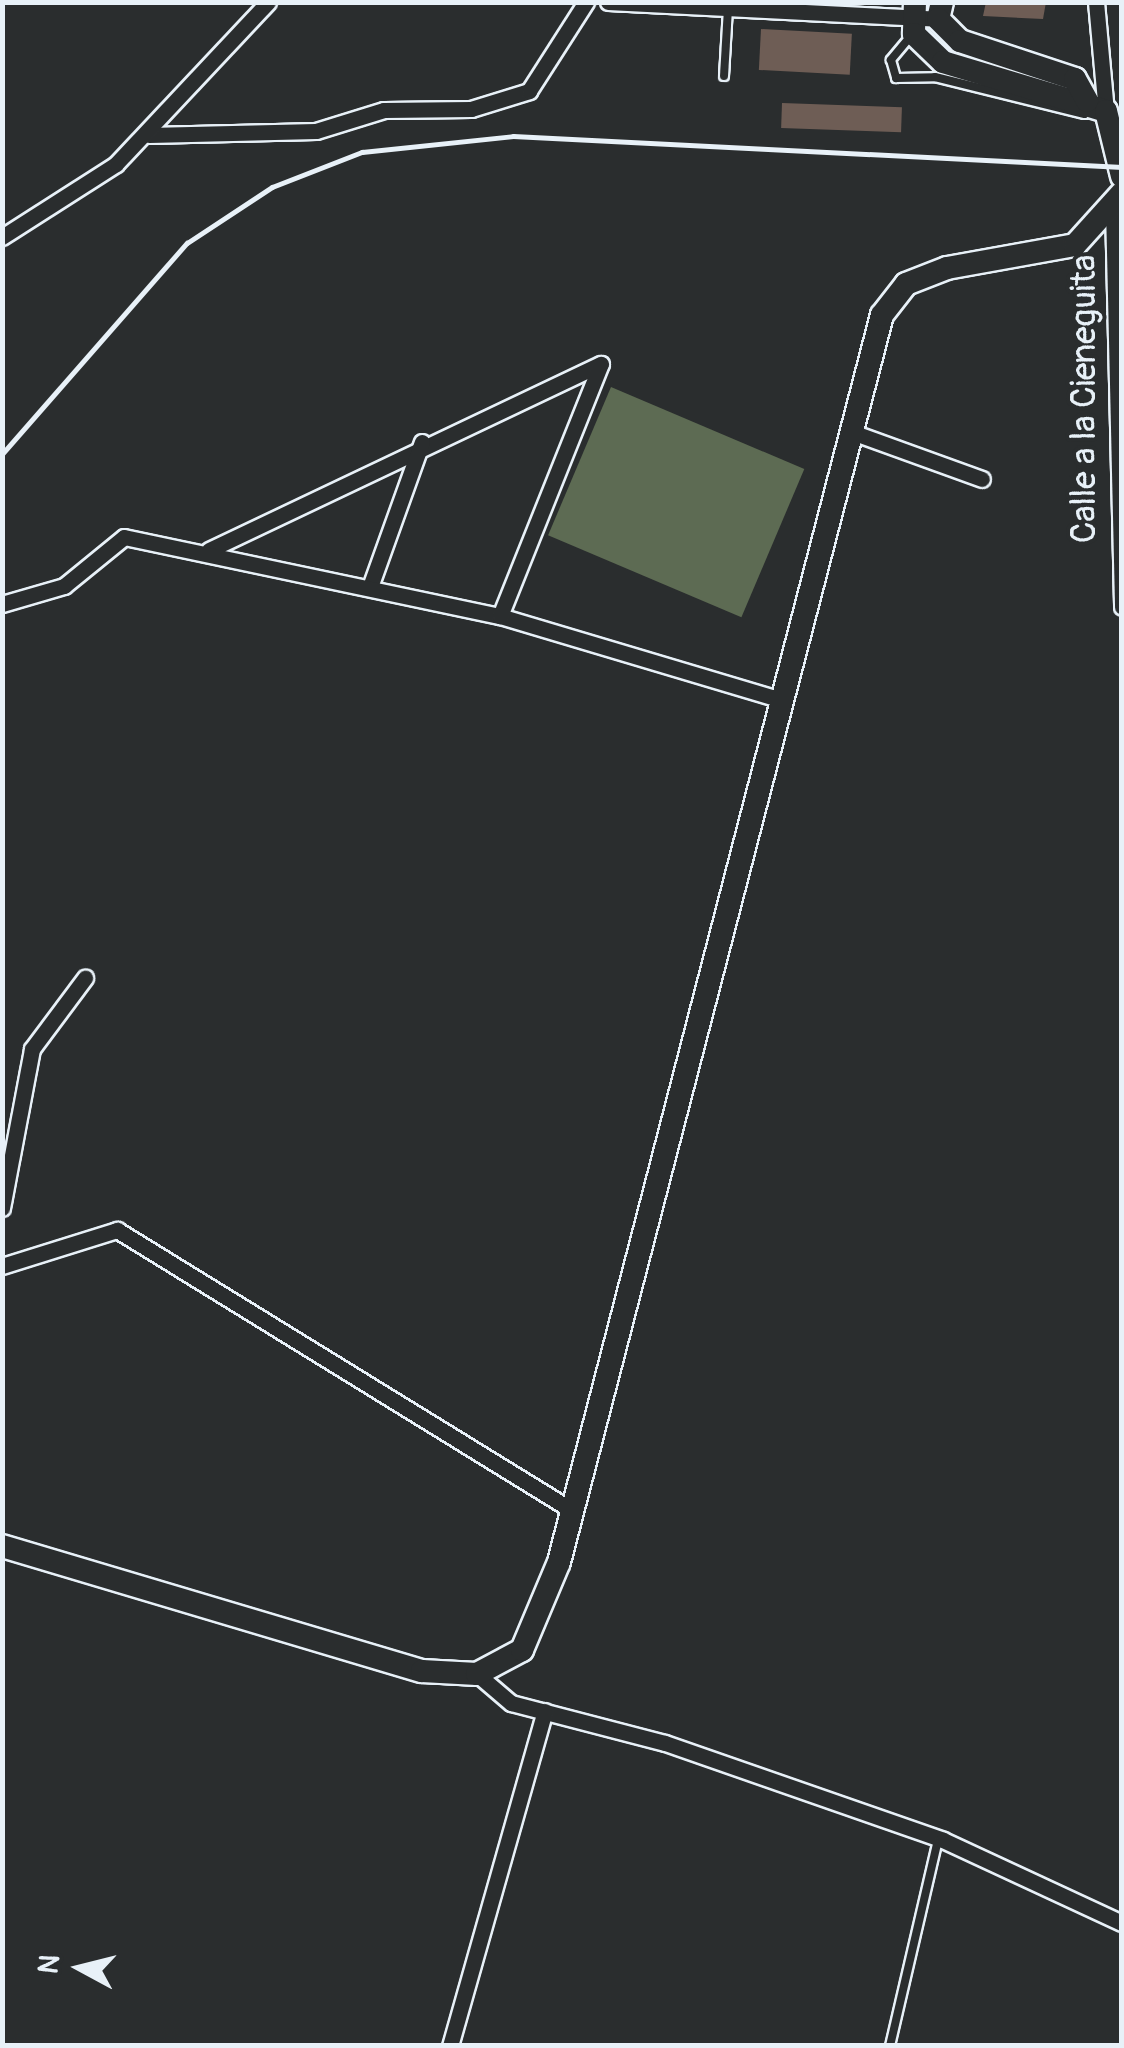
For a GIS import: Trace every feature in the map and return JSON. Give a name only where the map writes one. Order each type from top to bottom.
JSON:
[{"type":"main road","points":[[940,11],[997,58],[1075,79],[1107,118],[1122,176]]},
{"type":"main road","points":[[914,20],[942,62],[1107,118]]},
{"type":"main road","points":[[2,1546],[422,1671],[477,1674],[522,1650],[536,1631],[572,1511],[882,315],[906,284],[947,268],[1062,250],[1117,200]]},
{"type":"street","points":[[2,237],[149,135],[268,2]]},
{"type":"street","points":[[149,135],[316,131],[384,110],[471,110],[529,91],[586,2]]},
{"type":"street","points":[[608,2],[914,20],[940,11]]},
{"type":"street","points":[[1096,2],[1107,118]]},
{"type":"street","name":"Calle a la Cieneguita","points":[[1117,200],[1122,608]]},
{"type":"street","points":[[209,550],[422,442],[601,364],[500,616]]},
{"type":"street","points":[[852,432],[982,479]]},
{"type":"street","points":[[370,587],[422,442]]},
{"type":"street","points":[[2,604],[64,586],[124,537],[209,550],[500,616],[781,700]]},
{"type":"street","points":[[2,1208],[32,1049],[86,978]]},
{"type":"street","points":[[2,1266],[117,1230],[572,1511]]},
{"type":"street","points":[[477,1674],[491,1692],[544,1711],[938,1838],[1122,1923]]},
{"type":"street","points":[[450,2046],[544,1711]]},
{"type":"lane","points":[[724,76],[728,8]]},
{"type":"lane","points":[[914,20],[897,45],[896,78],[935,78],[1072,114],[1107,118]]},
{"type":"lane","points":[[890,2046],[938,1838]]},
{"type":"green space","points":[[611,387],[804,469],[741,617],[548,535]]},
{"type":"building","points":[[986,2],[1046,2],[1043,19],[983,16]]},
{"type":"building","points":[[761,29],[852,34],[850,75],[759,70]]},
{"type":"building","points":[[782,103],[902,107],[901,132],[781,128]]},
{"type":"railway","points":[[2,454],[187,243],[272,187],[362,152],[513,136],[1122,167]]}]
